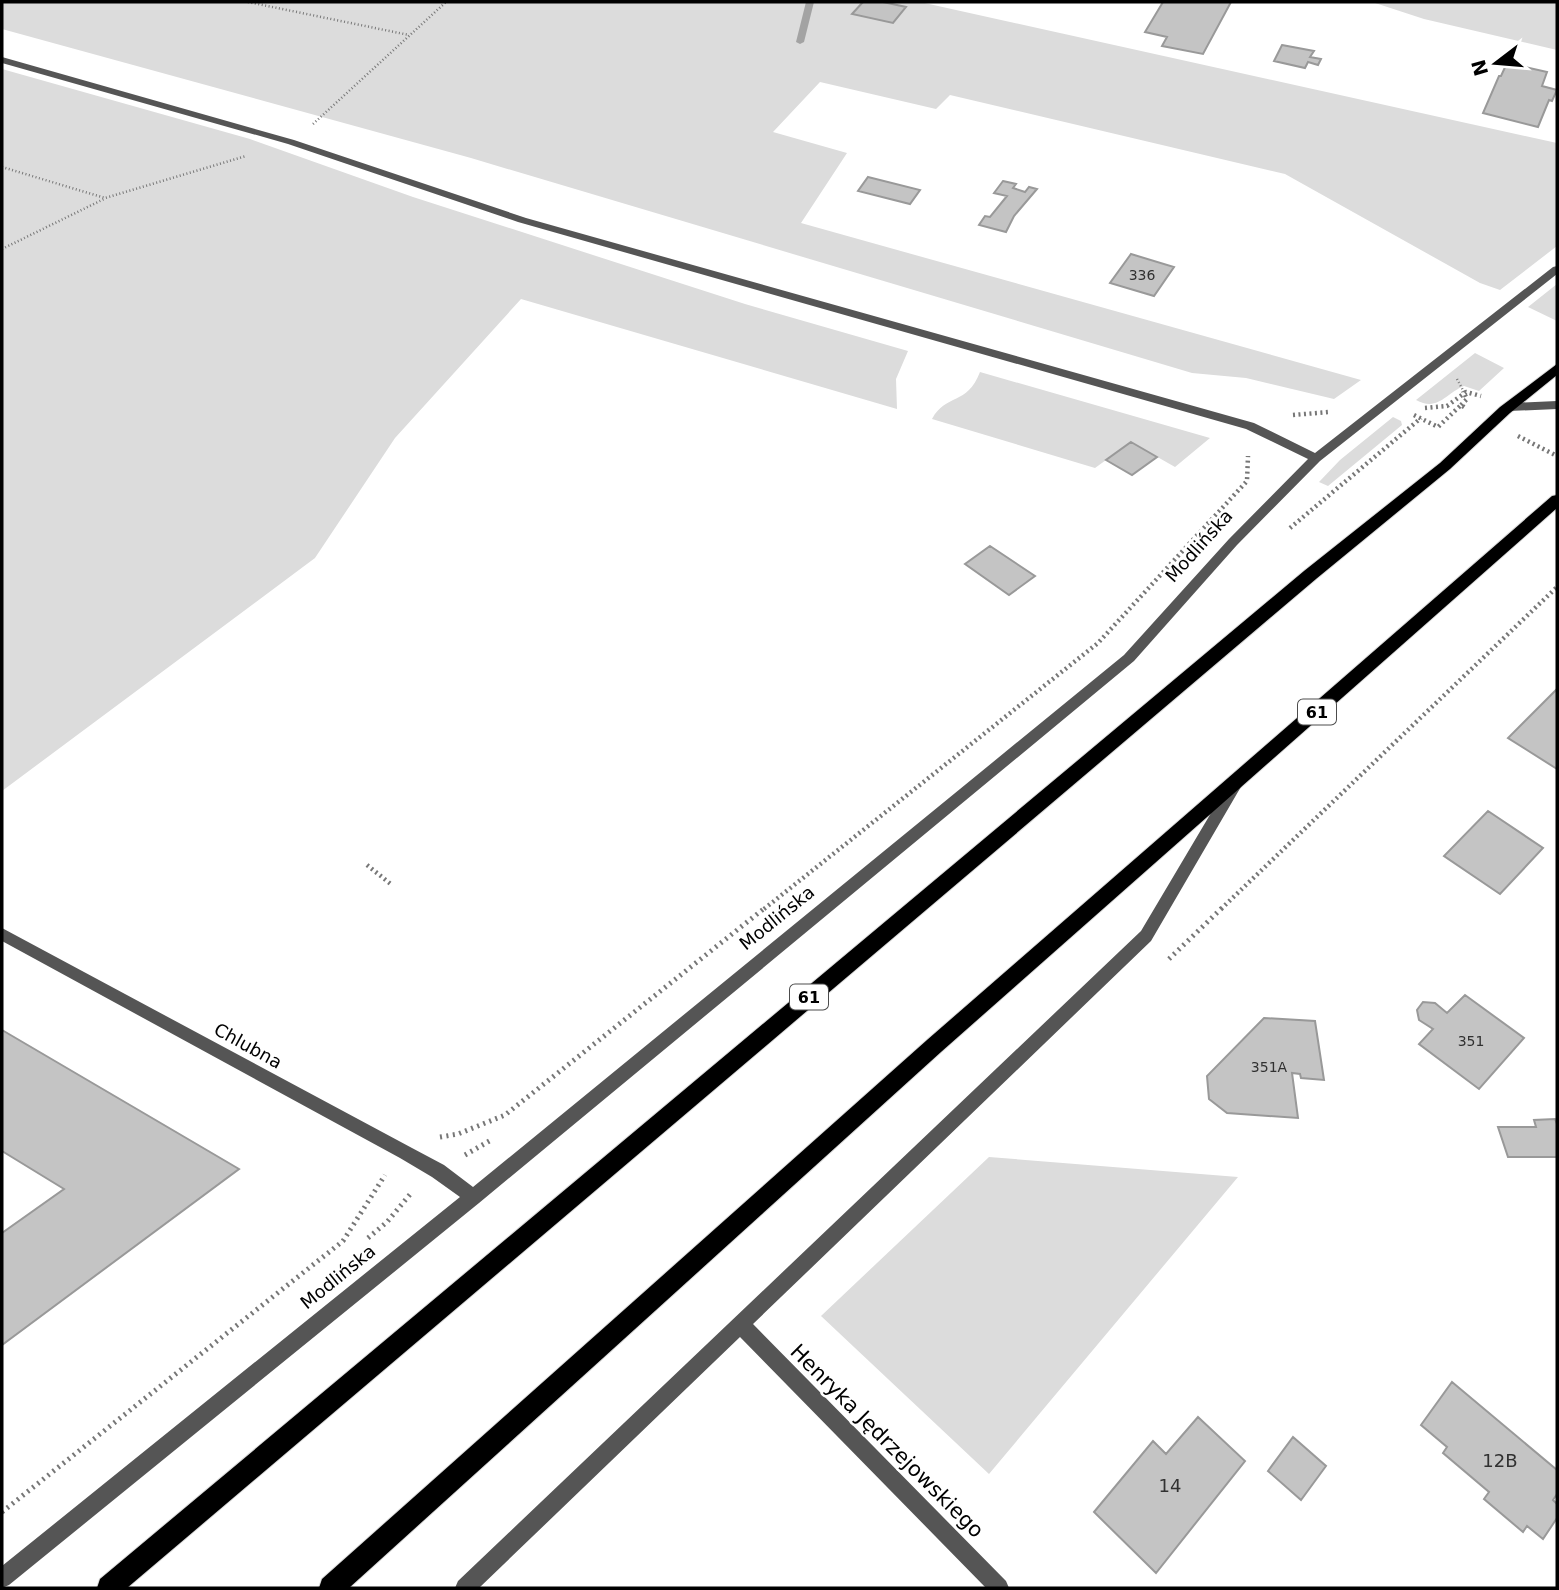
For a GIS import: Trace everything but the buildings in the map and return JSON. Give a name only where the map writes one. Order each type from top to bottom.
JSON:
[{"type":"main road","name":"61","points":[[109,1588],[1300,584],[1445,466],[1509,407],[1557,368]]},
{"type":"main road","name":"61","points":[[331,1588],[913,1064],[1236,784],[1557,500]]},
{"type":"street","points":[[2,60],[291,142],[522,220],[1250,426],[1316,458]]},
{"type":"street","name":"Modlińska","points":[[2,1578],[1129,659],[1233,542],[1316,458],[1557,269]]},
{"type":"street","points":[[1509,407],[1557,405]]},
{"type":"street","points":[[465,1588],[742,1326],[1146,936],[1236,784]]},
{"type":"street","name":"Chlubna","points":[[2,934],[406,1153],[438,1171],[472,1197]]},
{"type":"street","name":"Henryka Jędrzejowskiego","points":[[742,1326],[999,1588]]},
{"type":"path","points":[[248,2],[410,35]]},
{"type":"path","points":[[2,249],[105,198],[291,142],[446,2]]},
{"type":"path","points":[[2,167],[105,198]]},
{"type":"path","points":[[1415,404],[1437,408],[1447,406],[1466,392],[1481,397]]},
{"type":"path","points":[[1461,405],[1467,399]]},
{"type":"path","points":[[1289,528],[1420,418]]},
{"type":"path","points":[[1536,445],[1557,456]]},
{"type":"path","points":[[432,1139],[458,1134],[505,1115],[1098,643],[1228,502]]},
{"type":"path","points":[[367,865],[392,885]]},
{"type":"path","points":[[2,1512],[343,1241],[384,1176]]},
{"type":"shaded area","points":[[2,2],[920,2],[1557,143],[1557,246],[1500,290],[1480,283],[1285,174],[950,95],[936,109],[820,82],[773,132],[847,153],[801,223],[1361,380],[1334,399],[1246,378],[1192,373],[471,158],[2,29]]},
{"type":"shaded area","points":[[1372,2],[1557,2],[1557,50],[1424,19]]},
{"type":"shaded area","points":[[2,69],[250,139],[413,197],[745,304],[908,351],[896,379],[897,409],[521,299],[395,438],[315,558],[2,791]]},
{"type":"shaded area","points":[[1557,284],[1557,321],[1528,307]]},
{"type":"shaded area","points":[[1475,353],[1504,368],[1479,391],[1464,386],[1436,403],[1416,400]]},
{"type":"shaded area","points":[[980,372],[1210,438],[1175,467],[1131,442],[1095,468],[932,419],[944,405],[969,390]]},
{"type":"shaded area","points":[[1393,417],[1401,421],[1402,425],[1328,486],[1319,482],[1340,460]]},
{"type":"shaded area","points":[[989,1157],[1238,1177],[989,1474],[821,1316]]},
{"type":"waterway","points":[[800,42],[810,2]]}]
